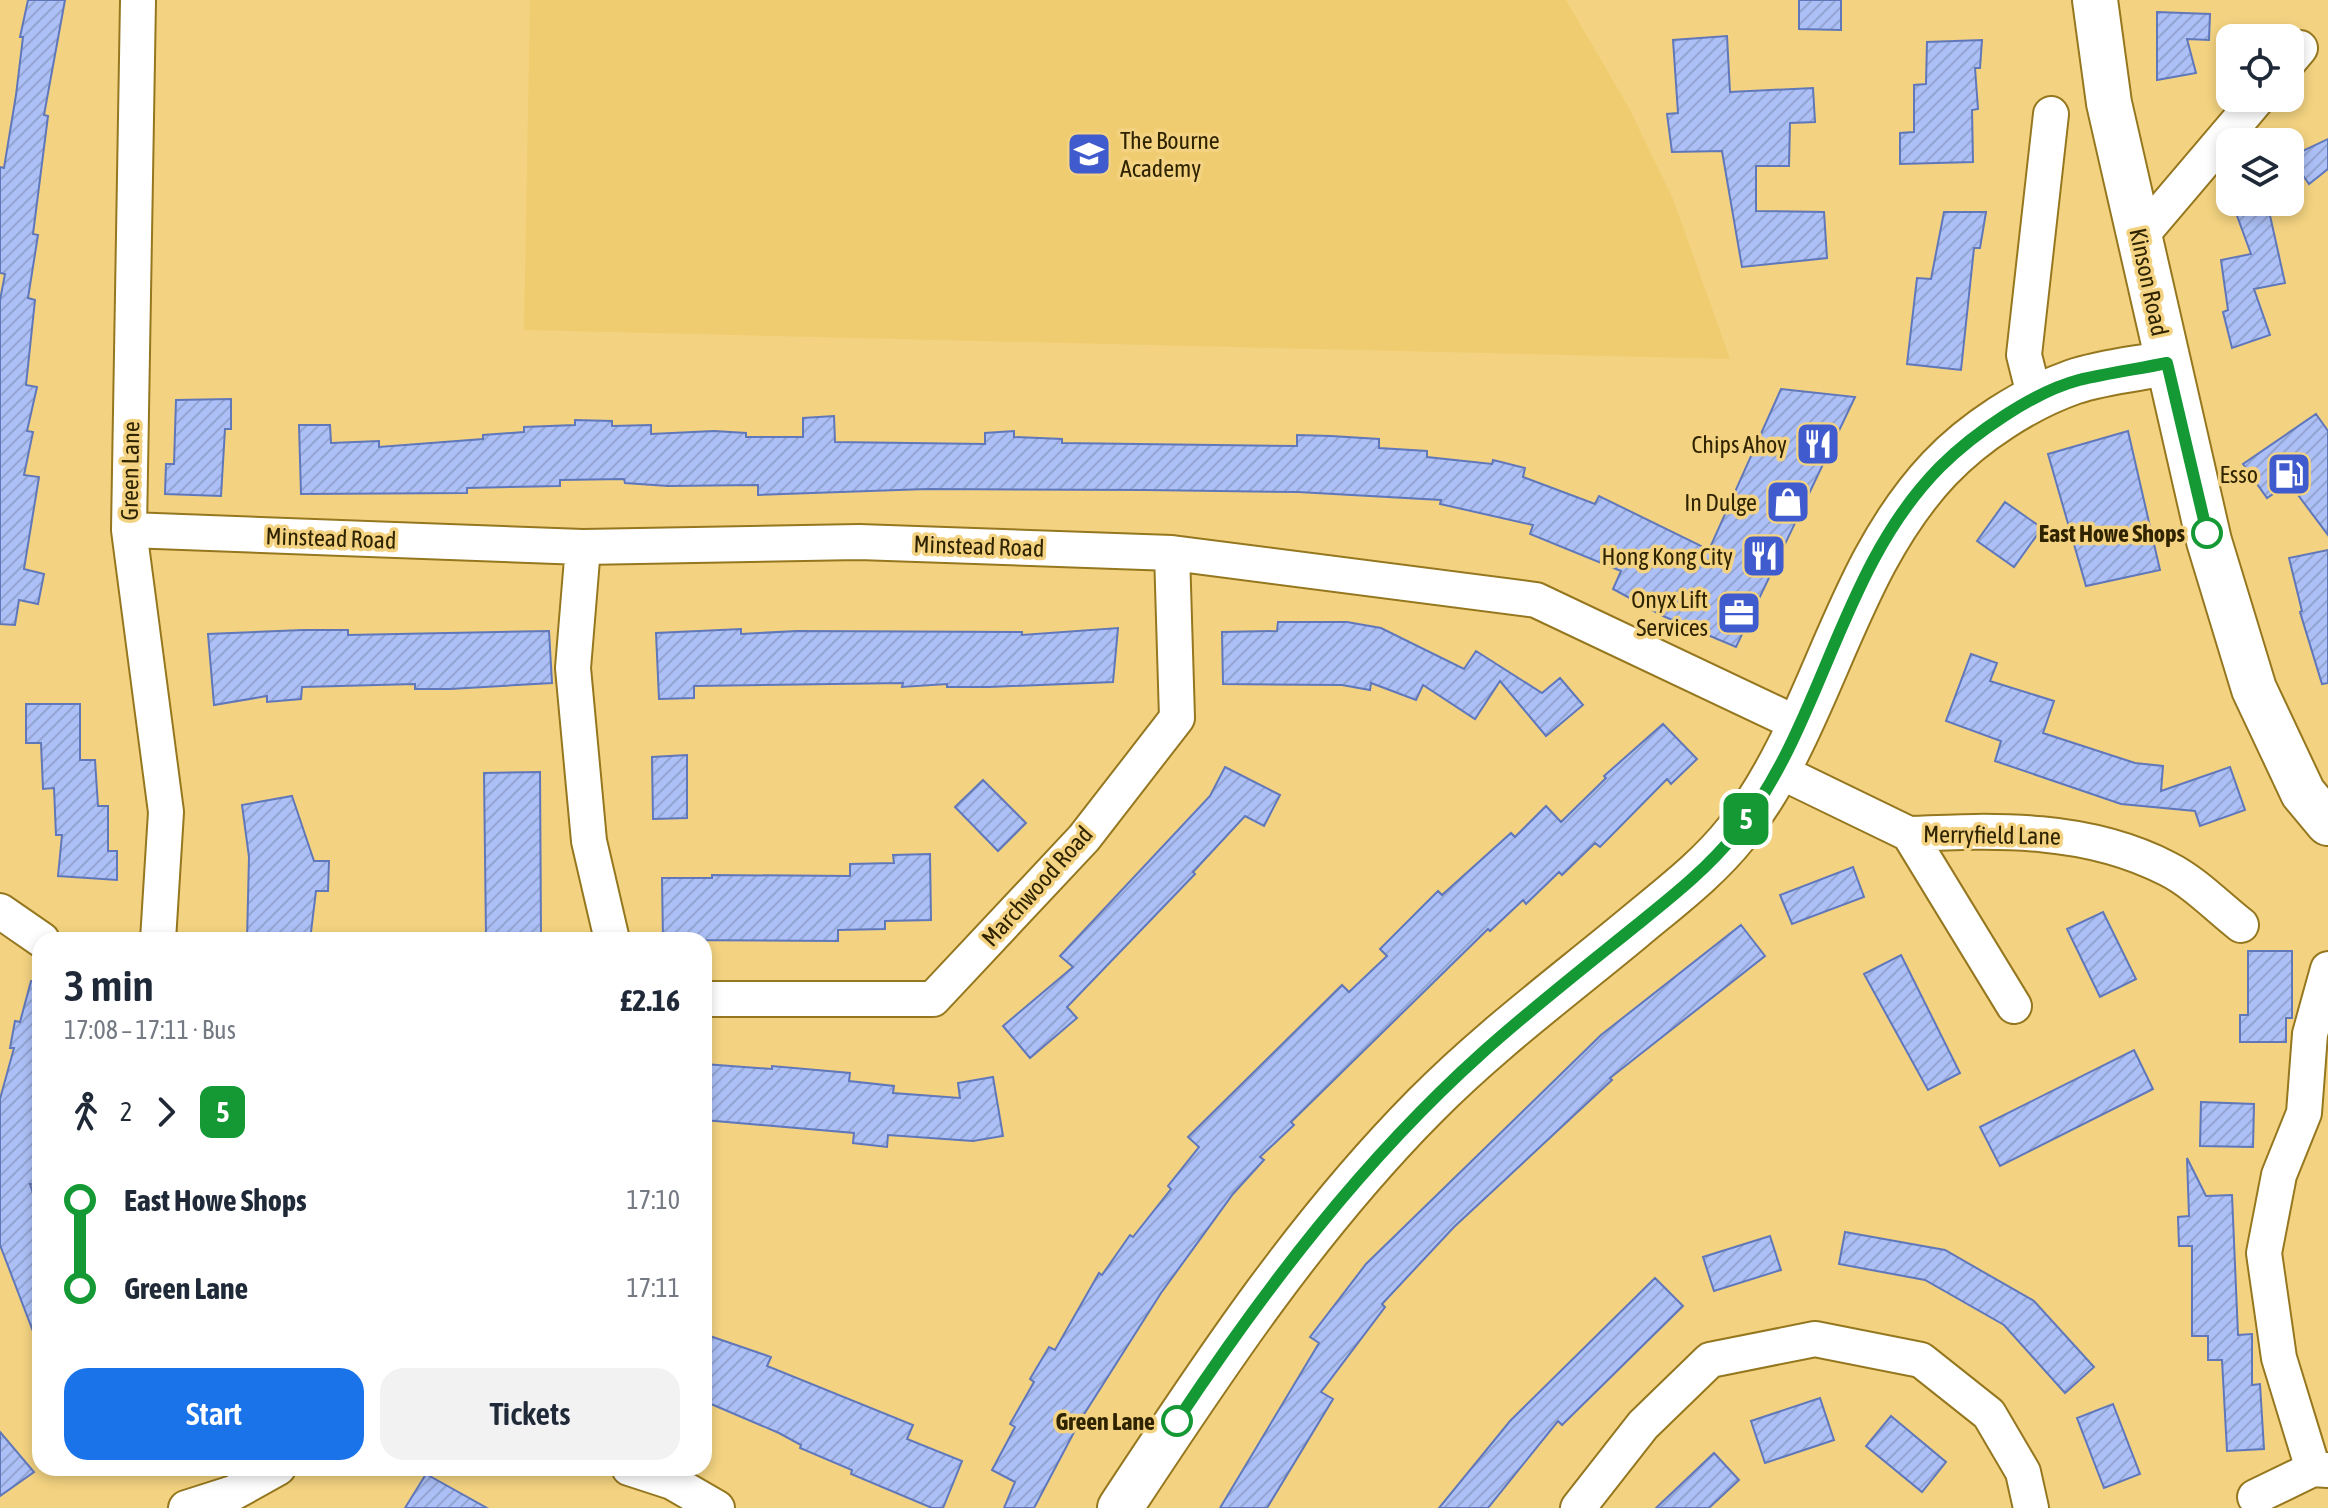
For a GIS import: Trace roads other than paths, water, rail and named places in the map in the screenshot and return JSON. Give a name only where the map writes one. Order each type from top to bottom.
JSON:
[{"type":"street","name":"Green Lane","points":[[138,0],[129,530],[166,812],[158,932]]},
{"type":"street","name":"Kinson Road","points":[[2095,0],[2109,103],[2209,541],[2254,689],[2303,793],[2328,823]]},
{"type":"street","points":[[2139,238],[2246,112]]},
{"type":"street","points":[[2035,399],[2024,355],[2051,114]]},
{"type":"street","points":[[1120,1508],[1282,1272],[1348,1188],[1426,1105],[1485,1051],[1689,884],[1738,831],[1777,770],[1856,595],[1910,504],[1941,467],[2006,416],[2035,399],[2075,381],[2167,363]]},
{"type":"street","name":"Minstead Road","points":[[129,530],[583,547],[859,542],[1172,553],[1536,600],[1798,724]]},
{"type":"street","points":[[583,547],[573,668],[589,841],[610,932]]},
{"type":"street","name":"Marchwood Road","points":[[712,999],[933,999],[1084,838],[1177,718],[1172,553]]},
{"type":"street","points":[[1777,770],[1909,834],[2014,1006]]},
{"type":"street","name":"Merryfield Lane","points":[[1909,834],[1992,830],[2085,838],[2169,870],[2241,925]]},
{"type":"street","points":[[0,911],[32,933]]},
{"type":"street","points":[[2255,1497],[2320,1470],[2279,1358],[2264,1253],[2279,1175],[2316,1114],[2310,1034],[2328,969]]},
{"type":"street","points":[[1578,1508],[1643,1425],[1710,1360],[1815,1339],[1921,1360],[1989,1414],[2023,1472],[2031,1508]]},
{"type":"street","points":[[186,1508],[233,1493],[264,1476]]},
{"type":"street","points":[[654,1476],[672,1482],[717,1508]]},
{"type":"place","name":"The Bourne Academy","points":[[1089,154]]},
{"type":"place","name":"Chips Ahoy","points":[[1818,444]]},
{"type":"place","name":"Esso","points":[[2289,474]]},
{"type":"place","name":"In Dulge","points":[[1788,502]]},
{"type":"place","name":"East Howe Shops","points":[[2207,533]]},
{"type":"place","name":"Hong Kong City","points":[[1764,556]]},
{"type":"place","name":"Onyx Lift Services","points":[[1739,613]]},
{"type":"place","name":"Green Lane","points":[[1177,1421]]}]
